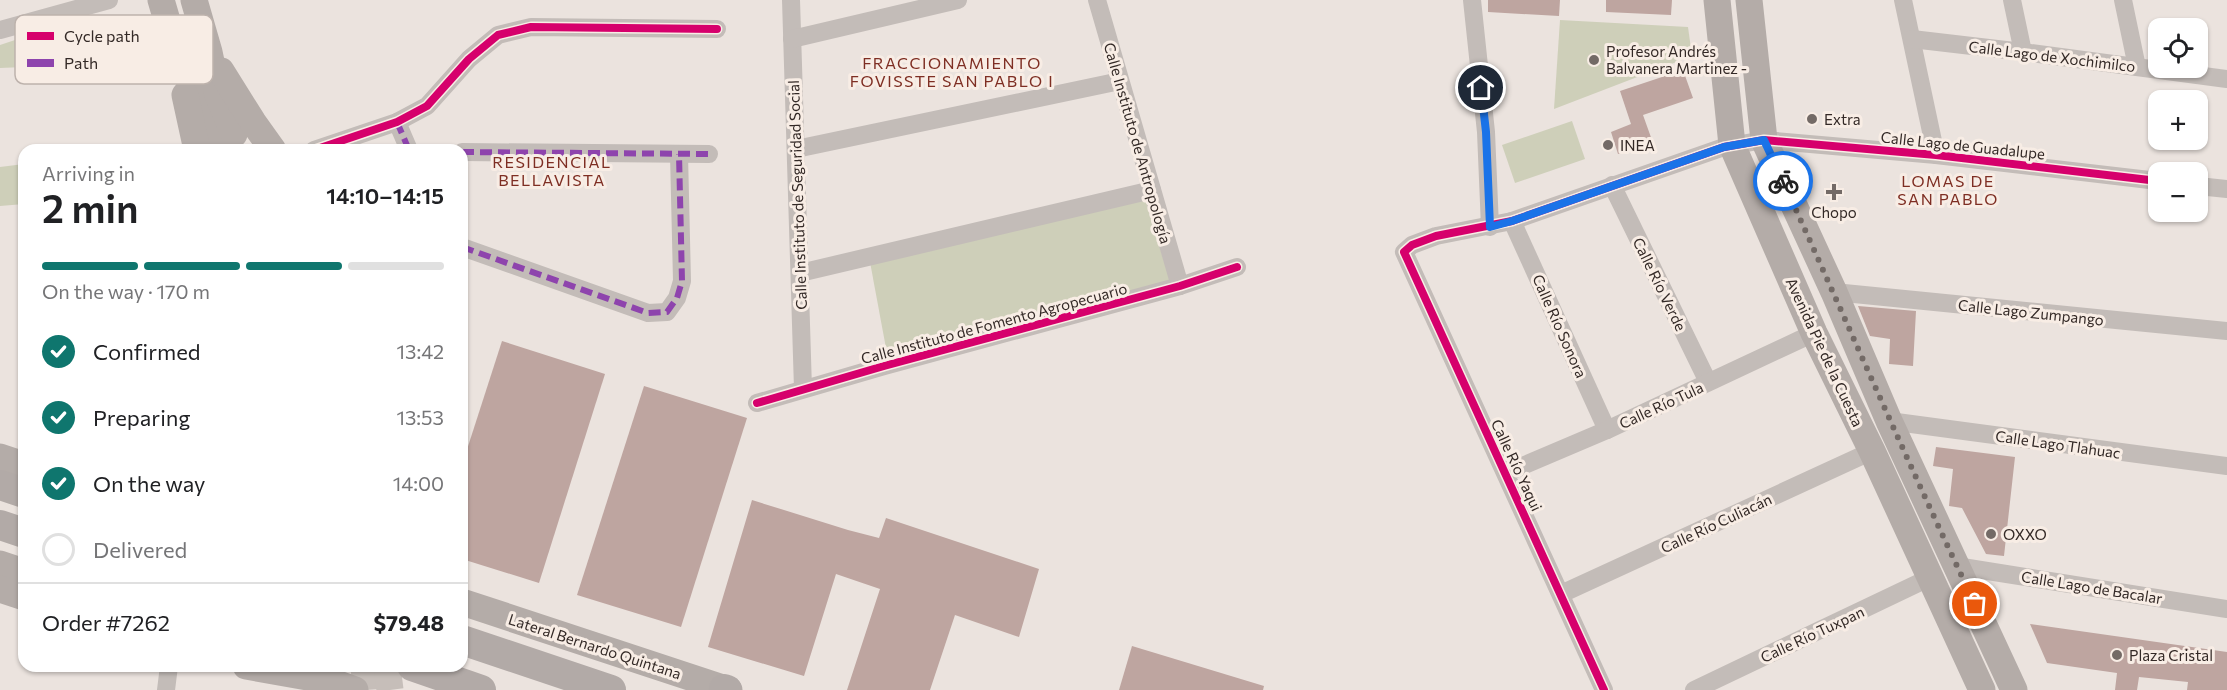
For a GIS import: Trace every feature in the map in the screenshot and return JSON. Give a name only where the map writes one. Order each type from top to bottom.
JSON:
[{"type":"main road","points":[[160,0],[165,15]]},
{"type":"main road","points":[[194,0],[199,15]]},
{"type":"main road","name":"Avenida Pie de la Cuesta","points":[[1717,0],[1732,145],[1814,333],[1872,451],[1982,690]]},
{"type":"main road","name":"Avenida Pie de la Cuesta","points":[[1749,0],[1764,140],[1834,292],[1889,421],[2014,690]]},
{"type":"main road","points":[[213,57],[269,144]]},
{"type":"main road","points":[[213,59],[245,136],[251,144]]},
{"type":"main road","points":[[213,68],[218,95],[230,128],[240,144]]},
{"type":"main road","points":[[183,84],[196,144]]},
{"type":"main road","points":[[191,84],[222,144]]},
{"type":"main road","points":[[0,525],[18,531]]},
{"type":"main road","points":[[0,564],[18,570]]},
{"type":"main road","points":[[0,589],[18,595]]},
{"type":"main road","name":"Lateral Bernardo Quintana","points":[[468,604],[727,690]]},
{"type":"main road","points":[[468,642],[611,690]]},
{"type":"main road","points":[[279,672],[330,681],[355,690]]},
{"type":"main road","points":[[429,672],[481,690]]},
{"type":"street","points":[[54,15],[109,0]]},
{"type":"street","name":"Calle Instituto de Seguridad Social","points":[[791,0],[804,389]]},
{"type":"street","points":[[792,39],[958,0]]},
{"type":"street","name":"Calle Instituto de Antropología","points":[[1096,0],[1180,286]]},
{"type":"street","points":[[1472,0],[1486,132],[1490,227]]},
{"type":"street","points":[[1903,0],[1936,155]]},
{"type":"street","points":[[2012,0],[2023,51]]},
{"type":"street","points":[[2123,0],[2137,67]]},
{"type":"street","points":[[0,30],[15,26]]},
{"type":"street","points":[[350,144],[428,106],[469,59],[498,36],[531,27],[717,29]]},
{"type":"street","name":"Calle Lago de Xochimilco","points":[[1912,39],[2023,51],[2227,79]]},
{"type":"street","points":[[796,149],[1120,81]]},
{"type":"street","points":[[397,122],[406,144]]},
{"type":"street","name":"Calle Lago de Guadalupe","points":[[1404,252],[1436,236],[1512,221],[1732,145],[1764,140],[1936,155],[2148,180]]},
{"type":"street","points":[[468,152],[709,154]]},
{"type":"street","points":[[468,249],[648,313],[667,312],[677,298],[682,281],[679,154]]},
{"type":"street","name":"Calle Río Verde","points":[[1612,185],[1708,382]]},
{"type":"street","points":[[2208,187],[2227,189]]},
{"type":"street","points":[[800,273],[1152,190]]},
{"type":"street","name":"Calle Río Sonora","points":[[1512,221],[1607,430]]},
{"type":"street","name":"Calle Río Yaqui","points":[[1404,252],[1604,690]]},
{"type":"street","name":"Calle Instituto de Fomento Agropecuario","points":[[757,403],[1180,286],[1237,267]]},
{"type":"street","name":"Calle Lago Zumpango","points":[[1834,292],[2227,331]]},
{"type":"street","name":"Calle Río Tula","points":[[1506,473],[1607,430],[1814,333]]},
{"type":"street","name":"Calle Lago Tlahuac","points":[[1889,421],[2227,466]]},
{"type":"street","name":"Calle Río Culiacán","points":[[1561,594],[1872,451]]},
{"type":"street","name":"Calle Lago de Bacalar","points":[[1956,566],[2227,609]]},
{"type":"street","name":"Calle Río Tuxpan","points":[[1694,690],[1929,578]]},
{"type":"street","points":[[166,690],[168,672]]},
{"type":"street","points":[[264,672],[308,690]]},
{"type":"green space","points":[[1560,20],[1688,27],[1692,56],[1554,109]]},
{"type":"green space","points":[[15,40],[15,67],[0,68],[0,45]]},
{"type":"green space","points":[[1572,121],[1585,159],[1515,183],[1502,145]]},
{"type":"green space","points":[[18,165],[18,204],[0,206],[0,167]]},
{"type":"green space","points":[[1144,195],[1171,284],[888,359],[870,262]]},
{"type":"building","points":[[1488,0],[1560,0],[1559,16],[1488,12]]},
{"type":"building","points":[[1606,0],[1672,0],[1671,15],[1606,12]]},
{"type":"building","points":[[1683,70],[1693,98],[1643,115],[1653,143],[1618,154],[1611,132],[1631,124],[1620,91]]},
{"type":"building","points":[[1858,306],[1916,311],[1913,366],[1889,364],[1890,339],[1870,336]]},
{"type":"building","points":[[502,341],[605,374],[539,583],[468,561],[468,446]]},
{"type":"building","points":[[644,386],[747,418],[681,627],[577,595]]},
{"type":"building","points":[[1936,447],[2015,457],[2004,556],[1986,554],[1962,508],[1949,506],[1953,469],[1933,466]]},
{"type":"building","points":[[752,500],[879,538],[886,518],[1039,569],[1019,637],[955,615],[930,690],[847,690],[880,589],[836,574],[804,676],[708,647]]},
{"type":"building","name":"Plaza Cristal","points":[[2030,624],[2227,652],[2227,690],[2187,690],[2188,682],[2139,677],[2137,690],[2115,690],[2117,673],[2047,663]]},
{"type":"building","points":[[1132,646],[1264,686],[1263,690],[1119,690]]},
{"type":"tunnel","points":[[364,672],[366,690]]},
{"type":"tunnel","points":[[388,672],[390,690]]},
{"type":"marked path","points":[[397,122],[406,144]]},
{"type":"marked path","points":[[468,152],[709,154]]},
{"type":"marked path","points":[[468,249],[648,313],[667,312],[677,298],[682,281],[679,154]]},
{"type":"cycle path","points":[[332,144],[397,122],[427,106],[469,59],[498,35],[531,27],[717,29]]},
{"type":"cycle path","points":[[1604,690],[1404,252],[1412,245],[1436,236],[1512,221],[1724,147],[1764,140],[1936,155],[2148,180]]},
{"type":"cycle path","points":[[757,403],[884,366],[1180,286],[1237,267]]},
{"type":"way so far","points":[[1783,181],[1834,292],[1889,421],[1975,604]]},
{"type":"place","name":"Profesor Andrés Balvanera Martinez -","points":[[1594,60]]},
{"type":"place","name":"Extra","points":[[1812,119]]},
{"type":"place","name":"INEA","points":[[1608,145]]},
{"type":"place","name":"Chopo","points":[[1834,192]]},
{"type":"place","name":"OXXO","points":[[1991,534]]},
{"type":"place","name":"Plaza Cristal","points":[[2117,655]]},
{"type":"district","name":"FRACCIONAMIENTO FOVISSTE SAN PABLO I","points":[[952,71]]},
{"type":"district","name":"RESIDENCIAL BELLAVISTA","points":[[552,170]]},
{"type":"district","name":"LOMAS DE SAN PABLO","points":[[1948,189]]},
{"type":"route","points":[[1481,88],[1486,132],[1490,227],[1732,145],[1764,140],[1783,181]]}]
